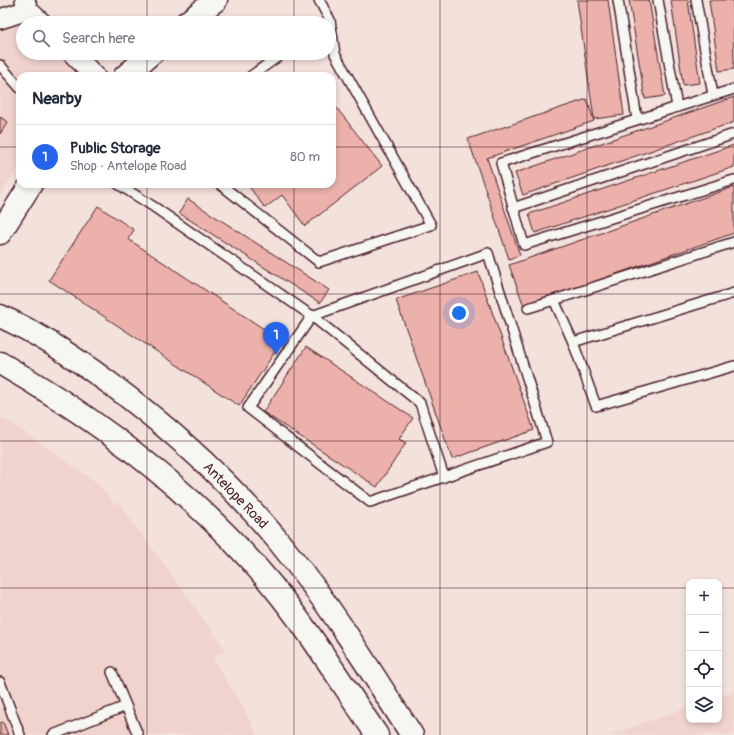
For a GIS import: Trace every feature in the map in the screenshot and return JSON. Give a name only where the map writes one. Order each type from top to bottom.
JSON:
[{"type":"main road","points":[[195,16],[216,0]]},
{"type":"main road","points":[[131,72],[144,60]]},
{"type":"main road","points":[[0,233],[28,188]]},
{"type":"main road","name":"Antelope Road","points":[[0,316],[58,347],[128,397],[161,423],[236,492],[264,523],[296,563],[334,616],[412,735]]},
{"type":"main road","points":[[0,363],[40,386],[136,453],[238,546],[271,584],[307,631],[377,735]]},
{"type":"street","points":[[0,19],[27,5],[36,16]]},
{"type":"street","points":[[79,60],[91,72]]},
{"type":"lane","points":[[319,0],[326,16]]},
{"type":"lane","points":[[618,0],[637,120]]},
{"type":"lane","points":[[658,0],[677,107]]},
{"type":"lane","points":[[696,0],[713,95]]},
{"type":"lane","points":[[225,188],[320,262],[431,225],[336,56]]},
{"type":"lane","points":[[257,72],[274,60]]},
{"type":"lane","points":[[0,65],[16,83]]},
{"type":"lane","points":[[734,89],[501,163],[524,245],[734,180]]},
{"type":"lane","points":[[514,208],[734,134]]},
{"type":"lane","points":[[124,188],[312,316],[420,403],[444,477]]},
{"type":"lane","points":[[528,308],[734,242]]},
{"type":"lane","points":[[488,253],[547,442],[370,502],[248,408],[312,316],[488,253]]},
{"type":"lane","points":[[573,342],[734,293]]},
{"type":"lane","points":[[554,300],[573,342],[596,406],[734,366]]},
{"type":"lane","points":[[112,672],[138,735]]},
{"type":"lane","points":[[0,682],[20,735]]},
{"type":"lane","points":[[53,735],[126,706]]},
{"type":"shaded area","points":[[16,19],[16,60],[67,60],[78,72],[16,72],[16,170],[0,196],[0,25]]},
{"type":"shaded area","points":[[0,417],[13,424],[99,484],[114,504],[118,502],[226,650],[213,658],[250,720],[257,735],[0,735]]},
{"type":"shaded area","points":[[734,691],[734,735],[609,735],[686,708],[686,723],[722,723],[722,696]]},
{"type":"building","points":[[577,0],[608,0],[624,115],[594,119]]},
{"type":"building","points":[[629,0],[649,0],[665,96],[645,99]]},
{"type":"building","points":[[671,0],[688,0],[700,83],[683,85]]},
{"type":"building","points":[[709,0],[733,0],[734,69],[719,71]]},
{"type":"building","points":[[734,97],[734,122],[523,195],[515,173]]},
{"type":"building","points":[[587,99],[594,121],[487,158],[520,255],[509,259],[468,139]]},
{"type":"building","points":[[336,107],[382,166],[305,226],[282,195],[265,208],[250,188],[336,188]]},
{"type":"building","points":[[0,117],[8,122],[0,134]]},
{"type":"building","points":[[734,145],[734,167],[535,233],[529,214]]},
{"type":"building","points":[[734,187],[734,233],[524,306],[509,265]]},
{"type":"building","points":[[188,199],[329,290],[320,303],[179,213]]},
{"type":"building","points":[[98,206],[134,230],[128,239],[282,341],[239,406],[49,280]]},
{"type":"building","points":[[478,272],[534,430],[452,459],[396,300]]},
{"type":"building","points":[[306,347],[413,418],[399,439],[406,443],[377,487],[263,412]]},
{"type":"building","points":[[3,722],[8,735],[0,735],[0,723]]},
{"type":"place","name":"Public Storage","points":[[276,355]]}]
